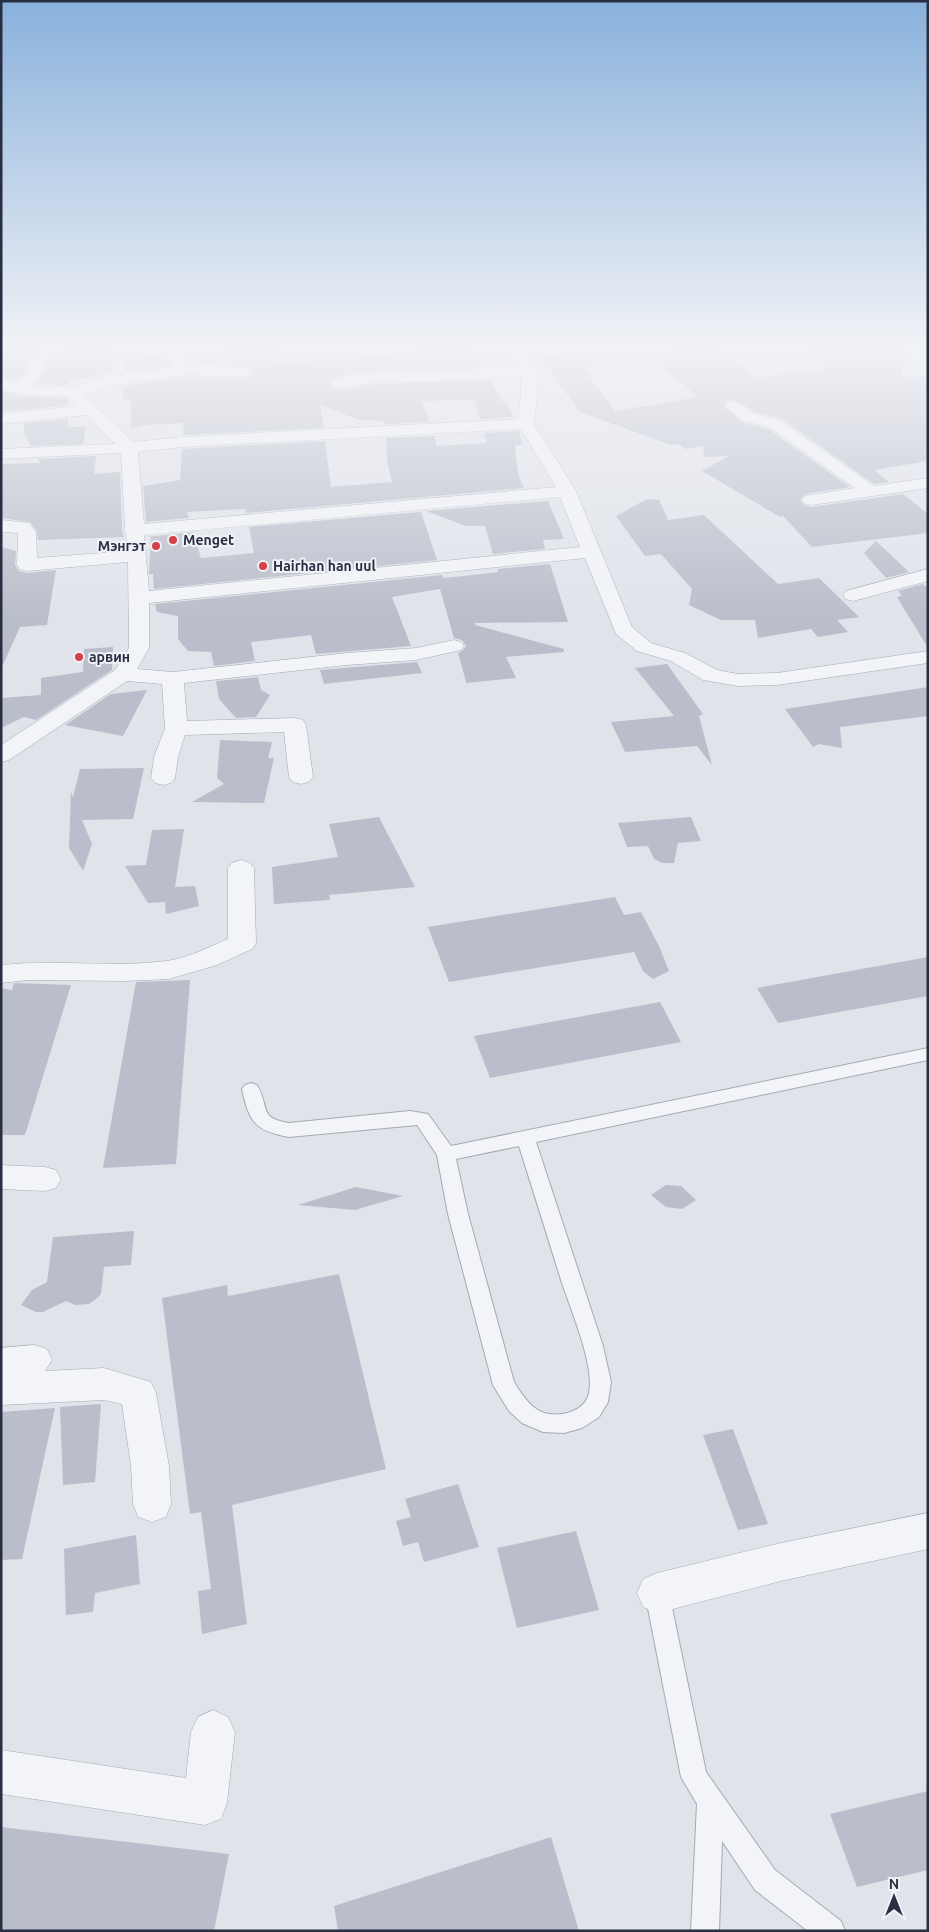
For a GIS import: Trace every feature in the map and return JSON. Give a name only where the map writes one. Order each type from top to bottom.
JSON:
[{"type":"street","points":[[1,755],[123,674],[139,648],[139,598],[129,448],[119,438]]},
{"type":"street","points":[[1,454],[129,448],[181,442],[255,438]]},
{"type":"street","points":[[535,438],[567,491],[623,630],[644,647],[678,657],[711,675],[738,680],[777,679],[928,657]]},
{"type":"street","points":[[796,438],[871,492]]},
{"type":"street","points":[[812,500],[928,483]]},
{"type":"street","points":[[133,530],[567,491]]},
{"type":"street","points":[[1,526],[22,527],[27,532],[27,565],[136,556]]},
{"type":"street","points":[[139,598],[592,552]]},
{"type":"street","points":[[853,595],[928,575]]},
{"type":"street","points":[[123,674],[173,678],[347,658],[416,654],[454,646]]},
{"type":"street","points":[[163,778],[166,758],[176,728],[173,678]]},
{"type":"street","points":[[176,728],[295,725],[301,777]]},
{"type":"street","points":[[1,974],[28,971],[125,972],[169,970],[207,959],[242,943],[241,868]]},
{"type":"street","points":[[1,1177],[45,1179]]},
{"type":"street","points":[[1,1389],[104,1384],[138,1393],[150,1466],[152,1504]]},
{"type":"street","points":[[657,1592],[781,1562],[928,1531]]},
{"type":"street","points":[[1,1772],[205,1803],[213,1732]]},
{"type":"lane","points":[[446,1154],[928,1054]]},
{"type":"lane","points":[[251,1089],[255,1110],[260,1120],[270,1128],[289,1130],[410,1118],[422,1119],[446,1154],[458,1214],[504,1385],[515,1402],[532,1418],[543,1423],[564,1425],[581,1419],[593,1407],[600,1394],[600,1378],[589,1336],[526,1138]]},
{"type":"lane","points":[[657,1592],[694,1777],[764,1880],[831,1931]]},
{"type":"lane","points":[[705,1931],[710,1801]]},
{"type":"building","points":[[26,438],[84,438],[83,444],[31,446]]},
{"type":"building","points":[[386,438],[435,438],[437,446],[486,443],[485,438],[521,438],[522,445],[515,445],[518,474],[524,488],[246,513],[245,509],[187,512],[189,518],[146,522],[143,486],[180,480],[182,449],[325,441],[331,487],[392,482],[387,460]]},
{"type":"building","points":[[652,438],[781,438],[850,487],[805,494],[800,500],[804,505],[811,507],[903,494],[928,514],[928,533],[812,547],[783,516],[780,517],[702,471],[729,456],[704,457],[703,446],[685,449],[678,444],[671,445]]},
{"type":"building","points":[[809,438],[928,438],[928,461],[874,470],[889,482],[874,484]]},
{"type":"building","points":[[96,456],[94,474],[120,472],[122,531],[124,537],[38,540],[37,531],[30,522],[1,518],[1,464],[40,463],[38,459]]},
{"type":"building","points":[[647,499],[659,500],[668,520],[704,515],[778,584],[819,578],[859,617],[837,620],[848,632],[818,637],[811,629],[758,638],[755,620],[721,620],[689,605],[692,589],[661,554],[645,556],[616,516]]},
{"type":"building","points":[[548,501],[564,539],[543,540],[545,549],[493,554],[485,526],[466,526],[426,511]]},
{"type":"building","points":[[421,512],[437,560],[154,589],[153,574],[149,574],[151,537],[193,532],[201,558],[254,553],[249,527]]},
{"type":"building","points":[[876,541],[909,572],[886,578],[864,553]]},
{"type":"building","points":[[1,547],[16,551],[15,565],[19,571],[27,573],[56,570],[47,625],[20,627],[1,669]]},
{"type":"building","points":[[550,564],[568,622],[475,623],[475,625],[564,649],[564,652],[506,657],[516,678],[467,683],[467,685],[458,653],[466,646],[462,640],[454,638],[440,589],[392,597],[411,646],[316,654],[311,635],[251,642],[255,661],[214,666],[211,652],[188,651],[178,639],[178,616],[157,612],[155,604],[442,575],[443,578],[464,576],[498,572],[498,569]]},
{"type":"building","points":[[923,584],[928,589],[928,648],[897,597],[902,596],[898,591]]},
{"type":"building","points":[[113,647],[112,670],[36,720],[24,717],[1,728],[1,698],[41,695],[41,678],[83,672],[84,649]]},
{"type":"building","points":[[417,662],[422,673],[324,684],[320,670]]},
{"type":"building","points":[[667,664],[703,714],[699,716],[712,765],[697,746],[625,752],[611,722],[674,716],[635,668]]},
{"type":"building","points":[[258,677],[261,690],[270,695],[256,717],[236,718],[219,699],[216,681]]},
{"type":"building","points":[[928,687],[928,716],[840,727],[842,748],[819,744],[813,747],[785,709]]},
{"type":"building","points":[[147,690],[123,736],[65,725],[111,694]]},
{"type":"building","points":[[220,740],[272,742],[268,758],[274,758],[264,803],[192,802],[224,784],[217,778]]},
{"type":"building","points":[[144,768],[133,819],[82,820],[92,844],[83,871],[69,848],[71,792],[73,797],[80,769]]},
{"type":"building","points":[[379,817],[415,887],[329,895],[330,900],[274,904],[272,867],[338,857],[329,824]]},
{"type":"building","points":[[691,817],[701,841],[678,843],[674,863],[662,863],[654,859],[648,846],[627,847],[618,823]]},
{"type":"building","points":[[184,829],[175,887],[195,886],[199,906],[166,914],[165,902],[148,903],[125,866],[146,865],[152,830]]},
{"type":"building","points":[[615,897],[624,915],[641,912],[659,946],[669,971],[653,979],[643,971],[634,952],[449,982],[428,927]]},
{"type":"building","points":[[928,957],[928,996],[778,1023],[757,988]]},
{"type":"building","points":[[190,980],[176,1164],[103,1168],[136,982]]},
{"type":"building","points":[[14,983],[71,985],[25,1135],[1,1135],[1,988],[12,990]]},
{"type":"building","points":[[660,1002],[681,1042],[490,1078],[474,1036]]},
{"type":"building","points":[[666,1185],[681,1186],[696,1200],[682,1209],[666,1207],[651,1195]]},
{"type":"building","points":[[356,1187],[403,1196],[355,1210],[298,1205]]},
{"type":"building","points":[[134,1231],[131,1265],[104,1267],[101,1294],[89,1304],[75,1305],[66,1301],[43,1312],[36,1312],[21,1305],[32,1290],[47,1282],[53,1237]]},
{"type":"building","points":[[339,1274],[386,1469],[232,1505],[247,1624],[202,1634],[198,1591],[211,1589],[201,1512],[190,1514],[162,1298],[227,1285],[228,1296]]},
{"type":"building","points":[[101,1404],[95,1482],[63,1485],[60,1407]]},
{"type":"building","points":[[55,1408],[22,1559],[1,1560],[1,1412]]},
{"type":"building","points":[[733,1429],[768,1524],[738,1530],[703,1435]]},
{"type":"building","points":[[458,1484],[479,1547],[424,1562],[418,1542],[403,1546],[396,1521],[411,1517],[405,1499]]},
{"type":"building","points":[[576,1531],[599,1610],[517,1628],[497,1548]]},
{"type":"building","points":[[136,1535],[140,1584],[95,1593],[93,1612],[66,1615],[64,1549]]},
{"type":"building","points":[[928,1791],[928,1870],[857,1887],[830,1814]]},
{"type":"building","points":[[1,1827],[229,1854],[214,1931],[1,1931]]},
{"type":"building","points":[[551,1837],[579,1931],[338,1931],[334,1906]]},
{"type":"place","name":"Menget","points":[[173,540]]},
{"type":"place","name":"Мэнгэт","points":[[156,546]]},
{"type":"place","name":"Hairhan han uul","points":[[263,566]]},
{"type":"place","name":"арвин","points":[[79,657]]}]
